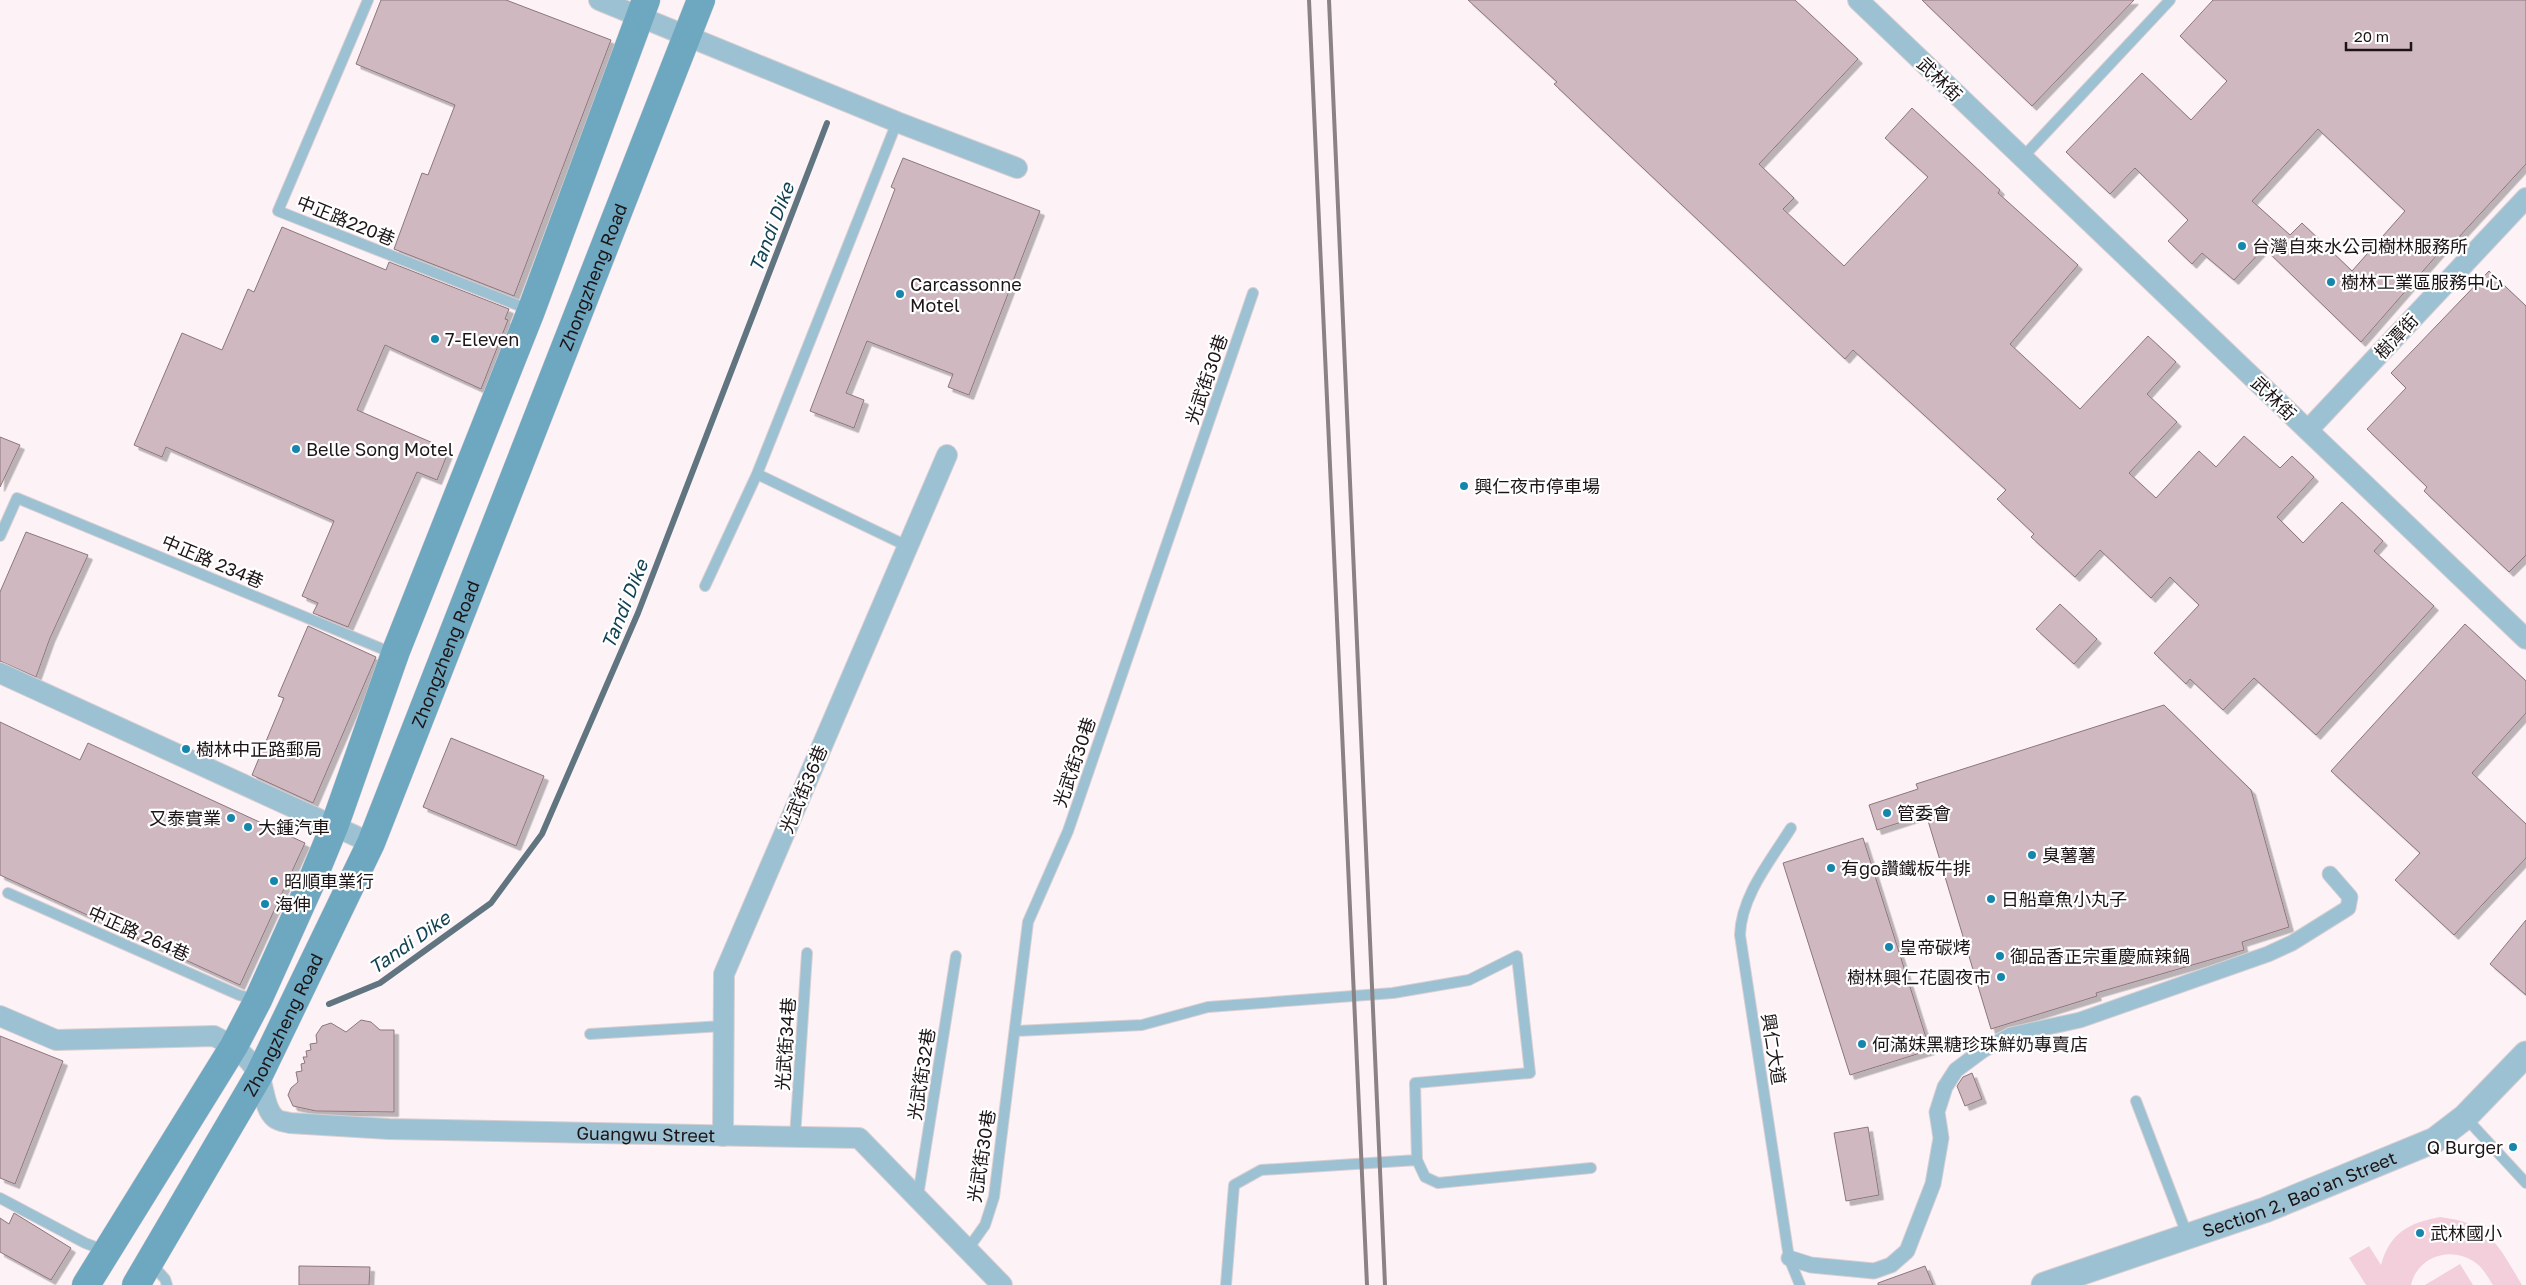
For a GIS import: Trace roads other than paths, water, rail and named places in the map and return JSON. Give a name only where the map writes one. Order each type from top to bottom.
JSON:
[{"type":"main road","name":"Zhongzheng Road","points":[[136,1285],[259,1075],[371,843],[701,0]]},
{"type":"main road","name":"Zhongzheng Road","points":[[86,1285],[234,1046],[258,1000],[334,827],[396,651],[531,311],[644,8]]},
{"type":"street","points":[[599,0],[644,8],[687,37],[897,122],[1017,168]]},
{"type":"street","name":"武林街","points":[[1858,0],[2526,639]]},
{"type":"street","name":"樹潭街","points":[[2308,430],[2526,198]]},
{"type":"street","name":"光武街36巷","points":[[723,1136],[724,974],[947,454]]},
{"type":"street","points":[[0,673],[371,843]]},
{"type":"street","points":[[1789,1258],[1811,1265],[1874,1270],[1891,1265],[1907,1251],[1931,1191],[1941,1138],[1937,1112],[1945,1087],[1956,1070],[1983,1050],[2011,1035],[2089,1017],[2182,986],[2292,943],[2348,908],[2350,897],[2330,874]]},
{"type":"street","points":[[0,1016],[56,1040],[214,1036],[234,1046],[248,1059],[259,1075]]},
{"type":"street","name":"Section 2, Bao'an Street","points":[[2044,1285],[2265,1210],[2391,1160],[2435,1140],[2465,1117],[2525,1059]]},
{"type":"street","name":"Guangwu Street","points":[[259,1075],[267,1105],[275,1118],[290,1123],[388,1129],[859,1138],[918,1196],[1002,1285]]},
{"type":"lane","name":"中正路220巷","points":[[368,0],[278,211],[531,311]]},
{"type":"lane","points":[[2023,157],[2170,0]]},
{"type":"lane","points":[[705,586],[757,474],[897,122]]},
{"type":"lane","name":"光武街30巷","points":[[968,1249],[985,1225],[994,1197],[1028,922],[1068,831],[1253,293]]},
{"type":"lane","points":[[757,474],[907,546]]},
{"type":"lane","name":"中正路 234巷","points":[[0,536],[18,498],[385,650],[396,651]]},
{"type":"lane","name":"興仁大道","points":[[1791,828],[1744,910],[1741,917],[1740,935],[1789,1258],[1800,1285]]},
{"type":"lane","name":"中正路 264巷","points":[[8,893],[239,995],[258,1000]]},
{"type":"lane","name":"光武街34巷","points":[[795,1137],[807,953]]},
{"type":"lane","name":"光武街32巷","points":[[918,1196],[956,956]]},
{"type":"lane","points":[[1015,1031],[1142,1024],[1208,1007],[1393,993],[1469,980],[1517,956],[1530,1073],[1415,1083],[1417,1160],[1425,1177],[1438,1183],[1591,1168]]},
{"type":"lane","points":[[590,1034],[723,1026]]},
{"type":"lane","points":[[2136,1100],[2188,1237]]},
{"type":"lane","points":[[2465,1117],[2526,1183]]},
{"type":"lane","points":[[1226,1285],[1234,1185],[1261,1170],[1417,1160]]},
{"type":"lane","points":[[0,1198],[85,1243],[107,1251]]},
{"type":"lane","points":[[150,1262],[165,1279],[167,1285]]},
{"type":"waterway","name":"Tandi Dike","points":[[329,1004],[380,983],[491,903],[542,834],[638,613],[827,123]]},
{"type":"railway","points":[[1309,0],[1367,1285]]},
{"type":"railway","points":[[1329,0],[1385,1285]]},
{"type":"place","name":"台灣自來水公司樹林服務所","points":[[2242,246]]},
{"type":"place","name":"樹林工業區服務中心","points":[[2331,282]]},
{"type":"place","name":"Carcassonne Motel","points":[[900,294]]},
{"type":"place","name":"7-Eleven","points":[[435,339]]},
{"type":"place","name":"Belle Song Motel","points":[[296,449]]},
{"type":"place","name":"興仁夜市停車場","points":[[1464,486]]},
{"type":"place","name":"樹林中正路郵局","points":[[186,749]]},
{"type":"place","name":"管委會","points":[[1887,813]]},
{"type":"place","name":"又泰實業","points":[[231,818]]},
{"type":"place","name":"大鍾汽車","points":[[248,827]]},
{"type":"place","name":"臭薯薯","points":[[2032,855]]},
{"type":"place","name":"有go讚鐵板牛排","points":[[1831,868]]},
{"type":"place","name":"昭順車業行","points":[[274,881]]},
{"type":"place","name":"日船章魚小丸子","points":[[1991,899]]},
{"type":"place","name":"海伸","points":[[265,904]]},
{"type":"place","name":"皇帝碳烤","points":[[1889,947]]},
{"type":"place","name":"御品香正宗重慶麻辣鍋","points":[[2000,956]]},
{"type":"place","name":"樹林興仁花園夜市","points":[[2001,977]]},
{"type":"place","name":"何滿妹黑糖珍珠鮮奶專賣店","points":[[1862,1044]]},
{"type":"place","name":"Q Burger","points":[[2513,1147]]},
{"type":"place","name":"武林國小","points":[[2420,1233]]}]
